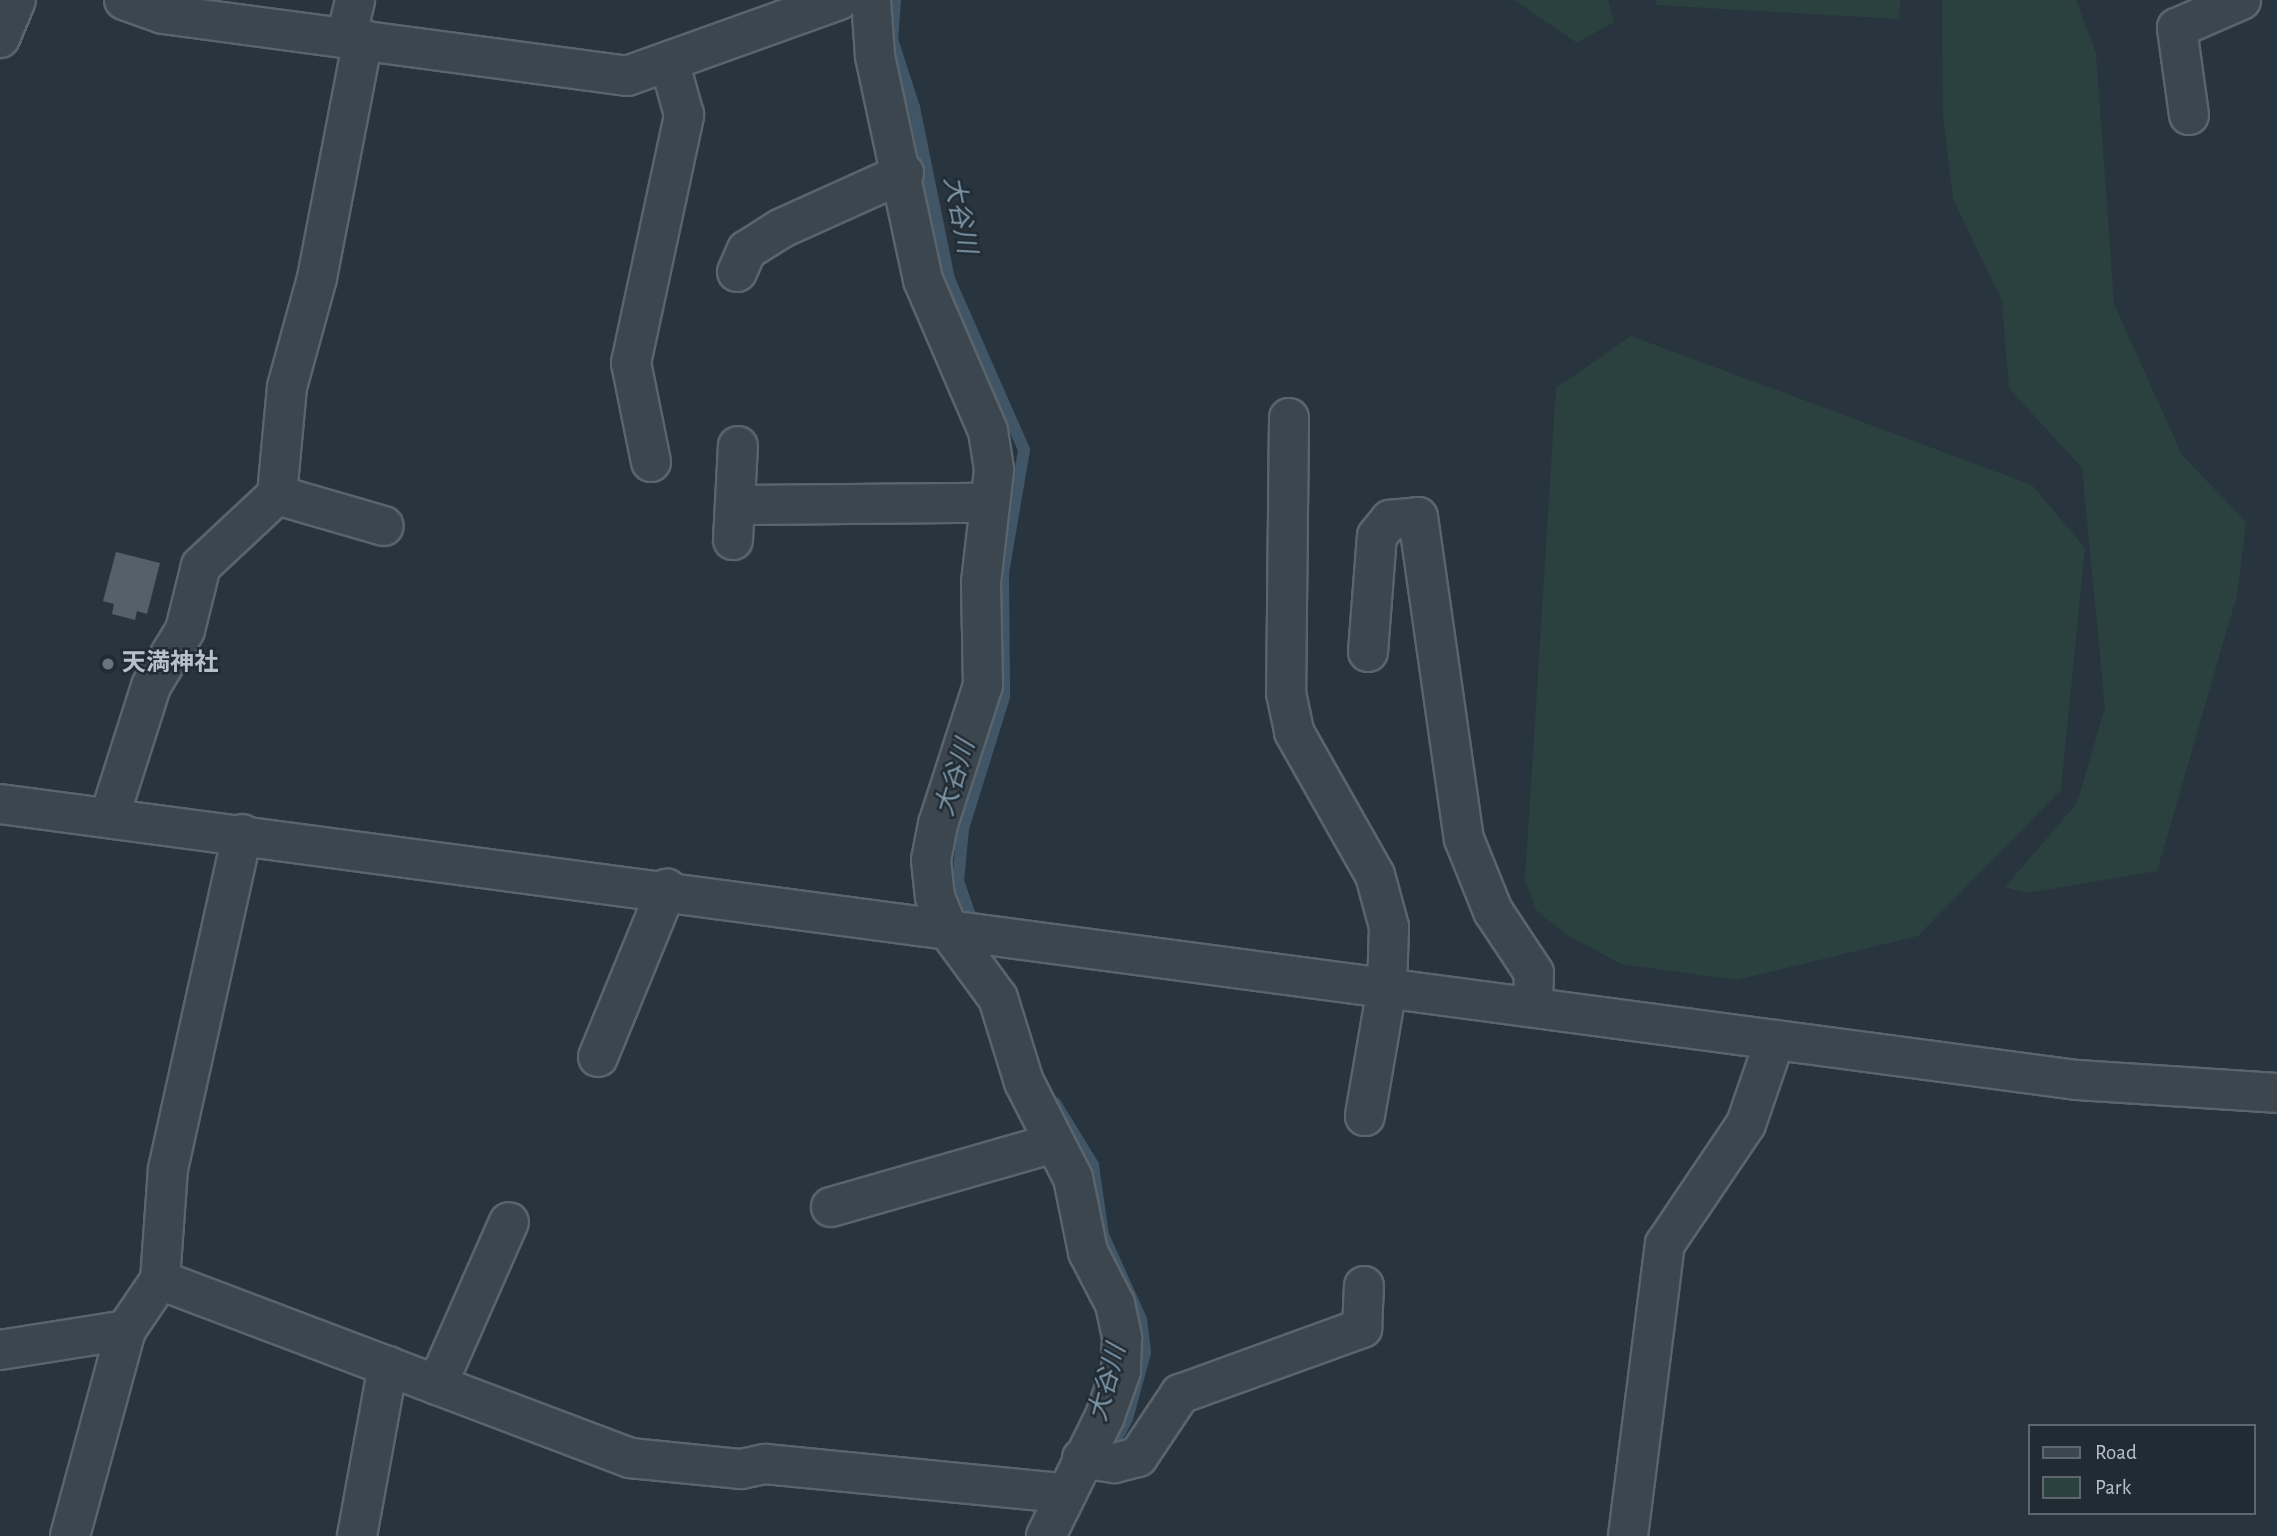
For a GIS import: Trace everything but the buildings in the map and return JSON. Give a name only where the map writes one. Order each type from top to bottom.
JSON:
[{"type":"street","points":[[0,38],[16,0]]},
{"type":"street","points":[[124,0],[163,14],[627,76],[839,0]]},
{"type":"street","points":[[110,818],[150,687],[185,630],[201,566],[277,495],[287,387],[317,278],[354,38],[355,0]]},
{"type":"street","points":[[871,0],[875,56],[904,173],[923,280],[988,431],[994,470],[981,583],[983,685],[931,860],[955,932],[998,998],[1024,1082],[1073,1178],[1088,1252],[1115,1304],[1122,1338],[1121,1371],[1082,1458],[1063,1493],[1046,1536]]},
{"type":"street","points":[[2189,115],[2178,28],[2241,0]]},
{"type":"street","points":[[651,462],[631,363],[684,115],[669,61]]},
{"type":"street","points":[[737,272],[747,250],[782,228],[904,173]]},
{"type":"street","points":[[1289,418],[1286,693],[1294,732],[1375,875],[1389,927],[1387,988],[1365,1116]]},
{"type":"street","points":[[738,446],[735,522],[990,503]]},
{"type":"street","points":[[277,495],[384,526]]},
{"type":"street","points":[[1368,652],[1377,536],[1390,520],[1418,517],[1464,839],[1493,911],[1534,973],[1532,1007]]},
{"type":"street","points":[[0,804],[667,890],[955,932],[2077,1080],[2277,1093]]},
{"type":"street","points":[[70,1536],[127,1330],[160,1280],[168,1169],[242,834]]},
{"type":"street","points":[[598,1057],[667,890]]},
{"type":"street","points":[[1628,1536],[1665,1244],[1746,1124],[1775,1040]]},
{"type":"street","points":[[831,1206],[1054,1143]]},
{"type":"street","points":[[437,1385],[509,1222]]},
{"type":"street","points":[[160,1280],[437,1385],[658,1463],[741,1469],[765,1464],[1063,1493]]},
{"type":"street","points":[[1082,1458],[1115,1462],[1138,1457],[1180,1394],[1362,1328],[1364,1286]]},
{"type":"street","points":[[0,1350],[127,1330]]},
{"type":"street","points":[[357,1536],[388,1366]]},
{"type":"green space","points":[[1514,0],[1608,0],[1614,22],[1577,43]]},
{"type":"green space","points":[[1656,0],[1900,0],[1899,19],[1656,5]]},
{"type":"green space","points":[[1942,0],[2076,0],[2096,53],[2114,304],[2182,455],[2246,522],[2237,595],[2157,871],[2027,893],[2005,887],[2077,803],[2105,708],[2082,468],[2009,388],[2002,301],[1953,199],[1943,114]]},
{"type":"green space","points":[[1631,336],[2032,485],[2085,548],[2061,790],[1918,936],[1737,980],[1621,964],[1565,934],[1536,910],[1525,880],[1556,388]]},
{"type":"waterway","name":"大谷川","points":[[895,0],[892,39],[914,107],[949,279],[1024,450],[1003,573],[1004,697],[963,829],[958,881],[974,927]]},
{"type":"waterway","name":"大谷川","points":[[1055,1103],[1093,1165],[1103,1235],[1141,1319],[1145,1353],[1127,1419],[1107,1456]]},
{"type":"place","name":"天満神社","points":[[108,664]]}]
